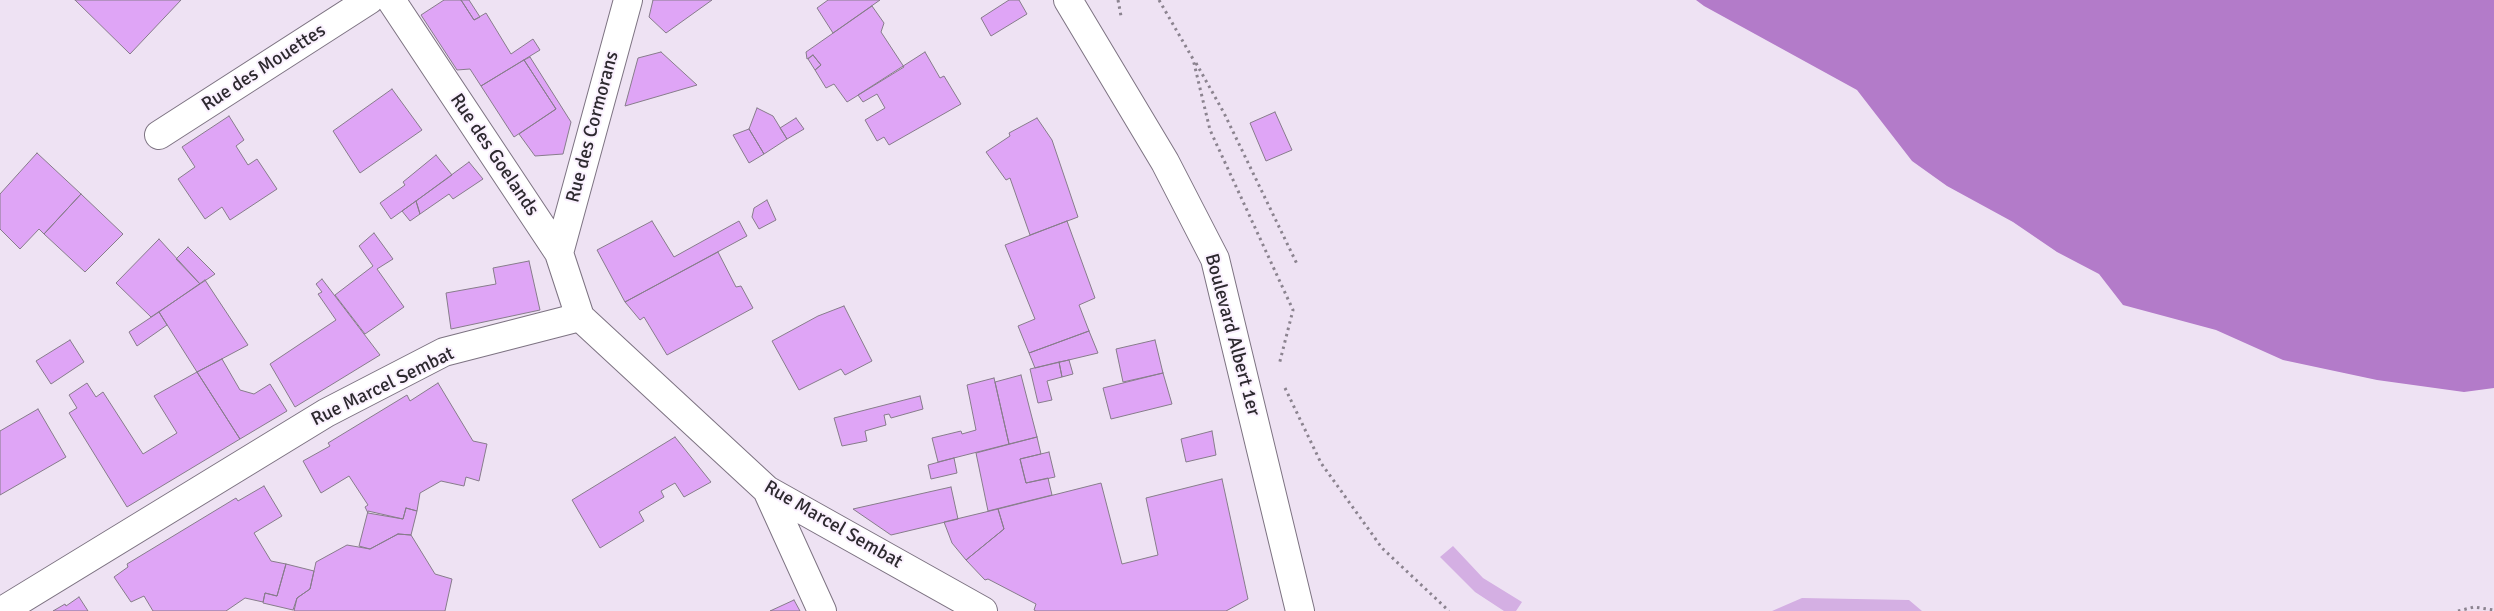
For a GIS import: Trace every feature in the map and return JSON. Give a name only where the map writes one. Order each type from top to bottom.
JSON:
[{"type":"street","name":"Rue des Mouettes","points":[[159,136],[369,0]]},
{"type":"street","name":"Rue des Goelands","points":[[391,0],[559,253],[580,317]]},
{"type":"street","name":"Rue des Cormorans","points":[[559,253],[628,0]]},
{"type":"street","name":"Boulevard Albert 1er","points":[[1068,0],[1165,162],[1215,260],[1300,611]]},
{"type":"street","name":"Rue Marcel Sembat","points":[[2,611],[326,413],[444,352],[580,317],[767,490],[983,611]]},
{"type":"street","points":[[767,490],[822,611]]},
{"type":"path","points":[[1159,0],[1224,113],[1297,264]]},
{"type":"path","points":[[1193,58],[1210,130],[1293,310],[1280,354],[1278,372]]},
{"type":"path","points":[[1282,381],[1321,463],[1382,548],[1449,611]]},
{"type":"path","points":[[2458,611],[2474,607],[2494,610]]},
{"type":"shaded area","points":[[1696,0],[2494,0],[2494,388],[2464,392],[2377,380],[2283,360],[2216,330],[2123,305],[2099,274],[2057,252],[2013,222],[1947,186],[1912,161],[1857,90]]},
{"type":"shaded area","points":[[1453,546],[1483,578],[1522,602],[1516,611],[1504,611],[1475,592],[1440,557]]},
{"type":"shaded area","points":[[1802,598],[1909,600],[1922,611],[1772,611]]},
{"type":"building","points":[[75,0],[181,0],[130,54]]},
{"type":"building","points":[[444,0],[461,0],[474,20],[486,13],[511,54],[533,39],[540,50],[481,86],[470,69],[457,70],[421,15]]},
{"type":"building","points":[[461,0],[469,0],[480,17],[474,20]]},
{"type":"building","points":[[653,0],[712,0],[666,33],[649,17]]},
{"type":"building","points":[[828,0],[880,0],[833,33],[817,8]]},
{"type":"building","points":[[1009,0],[1019,0],[1027,14],[991,36],[981,18]]},
{"type":"building","points":[[872,6],[884,23],[881,32],[904,67],[847,102],[834,84],[826,88],[815,70],[821,65],[813,55],[807,59],[806,52]]},
{"type":"building","points":[[661,52],[697,85],[625,106],[638,58]]},
{"type":"building","points":[[925,52],[940,78],[944,76],[961,104],[889,145],[884,137],[877,141],[865,120],[885,108],[877,94],[863,102],[858,95]]},
{"type":"building","points":[[813,55],[821,65],[815,70],[808,59]]},
{"type":"building","points":[[530,57],[571,122],[563,154],[535,156],[519,134],[556,109],[524,60]]},
{"type":"building","points":[[524,60],[556,109],[514,137],[481,86]]},
{"type":"building","points":[[392,89],[422,130],[360,173],[333,131]]},
{"type":"building","points":[[757,108],[773,116],[787,139],[764,154],[749,129]]},
{"type":"building","points":[[1275,112],[1292,150],[1266,161],[1250,123]]},
{"type":"building","points":[[229,116],[244,140],[236,146],[248,165],[257,159],[277,189],[230,220],[222,207],[205,219],[178,179],[195,167],[182,147]]},
{"type":"building","points":[[796,118],[804,129],[787,139],[780,128]]},
{"type":"building","points":[[1037,118],[1052,140],[1078,217],[1030,235],[1010,178],[1006,180],[986,152],[1010,136],[1009,133]]},
{"type":"building","points":[[749,129],[764,154],[749,163],[733,135]]},
{"type":"building","points":[[37,153],[81,194],[44,234],[39,229],[20,249],[0,229],[0,194]]},
{"type":"building","points":[[436,155],[452,175],[391,219],[380,203],[405,185],[403,182]]},
{"type":"building","points":[[469,162],[483,179],[453,199],[449,194],[420,214],[416,201]]},
{"type":"building","points":[[81,194],[123,234],[85,272],[44,234]]},
{"type":"building","points":[[767,200],[776,220],[759,229],[752,217],[754,208]]},
{"type":"building","points":[[416,201],[420,214],[410,221],[402,211]]},
{"type":"building","points":[[652,221],[674,257],[739,221],[747,236],[625,302],[597,250]]},
{"type":"building","points":[[1067,221],[1095,298],[1079,305],[1089,331],[1029,353],[1018,326],[1035,319],[1005,245]]},
{"type":"building","points":[[374,233],[393,259],[377,269],[404,307],[365,334],[335,295],[373,266],[359,246]]},
{"type":"building","points":[[159,239],[200,284],[151,317],[116,283]]},
{"type":"building","points":[[188,247],[215,274],[200,284],[176,259]]},
{"type":"building","points":[[718,252],[736,287],[741,286],[753,308],[667,355],[644,317],[640,320],[625,302]]},
{"type":"building","points":[[529,261],[540,310],[451,329],[446,293],[496,284],[493,268]]},
{"type":"building","points":[[322,279],[380,355],[295,407],[270,364],[336,320],[318,294],[322,292],[316,284]]},
{"type":"building","points":[[205,280],[248,345],[197,372],[159,312]]},
{"type":"building","points":[[844,306],[872,361],[845,375],[841,369],[799,390],[772,341],[818,316]]},
{"type":"building","points":[[159,312],[167,325],[137,346],[129,332]]},
{"type":"building","points":[[1089,331],[1098,353],[1035,368],[1029,353]]},
{"type":"building","points":[[70,340],[84,362],[51,384],[36,361]]},
{"type":"building","points":[[1155,340],[1163,373],[1123,382],[1116,349]]},
{"type":"building","points":[[222,359],[240,390],[254,394],[270,384],[287,411],[240,439],[197,372]]},
{"type":"building","points":[[1069,360],[1073,374],[1062,377],[1059,362]]},
{"type":"building","points":[[1059,362],[1062,377],[1047,381],[1052,400],[1038,403],[1030,369]]},
{"type":"building","points":[[197,372],[240,439],[127,507],[69,413],[77,408],[69,395],[87,383],[96,397],[103,392],[143,454],[177,433],[154,396]]},
{"type":"building","points":[[1163,373],[1172,404],[1111,419],[1103,388]]},
{"type":"building","points":[[1021,375],[1037,437],[1009,444],[995,382]]},
{"type":"building","points":[[994,378],[1009,444],[938,462],[932,438],[961,431],[962,434],[976,430],[967,385]]},
{"type":"building","points":[[438,383],[473,441],[487,444],[479,481],[466,477],[464,486],[441,481],[420,493],[417,511],[406,508],[403,519],[368,513],[365,507],[368,505],[349,476],[321,493],[303,461],[330,446],[328,443],[407,395],[410,401]]},
{"type":"building","points":[[920,396],[923,409],[891,418],[889,414],[884,415],[886,425],[865,431],[867,441],[842,446],[834,418]]},
{"type":"building","points":[[38,409],[66,457],[0,495],[0,431]]},
{"type":"building","points":[[1212,431],[1216,455],[1186,462],[1181,439]]},
{"type":"building","points":[[675,437],[711,482],[684,497],[675,483],[661,491],[664,497],[639,512],[644,521],[600,548],[572,500]]},
{"type":"building","points":[[1037,437],[1041,454],[1020,459],[1026,483],[1048,478],[1052,495],[988,511],[976,453]]},
{"type":"building","points":[[1049,452],[1055,477],[1026,483],[1020,459]]},
{"type":"building","points":[[954,458],[957,473],[931,479],[928,465]]},
{"type":"building","points":[[1222,479],[1248,599],[1226,611],[1036,611],[1034,610],[1036,604],[988,579],[985,580],[966,560],[1004,529],[998,509],[1101,483],[1122,564],[1158,555],[1146,498]]},
{"type":"building","points":[[264,486],[282,516],[254,533],[271,561],[286,564],[277,596],[265,593],[263,602],[245,598],[226,611],[153,611],[144,596],[131,602],[114,577],[128,567],[127,564],[236,498],[238,501]]},
{"type":"building","points":[[951,487],[958,519],[891,535],[853,509]]},
{"type":"building","points":[[406,508],[417,511],[411,535],[398,534],[370,549],[359,546],[368,511],[403,519]]},
{"type":"building","points":[[998,509],[1004,529],[966,560],[952,543],[944,522]]},
{"type":"building","points":[[398,534],[411,535],[435,574],[452,579],[445,611],[294,611],[297,598],[310,589],[316,562],[347,545],[370,549]]},
{"type":"building","points":[[286,564],[314,571],[310,589],[297,598],[293,610],[263,603],[265,593],[277,596]]},
{"type":"building","points":[[79,597],[88,611],[53,611],[65,604],[66,606]]},
{"type":"building","points":[[794,600],[800,611],[770,611]]}]
